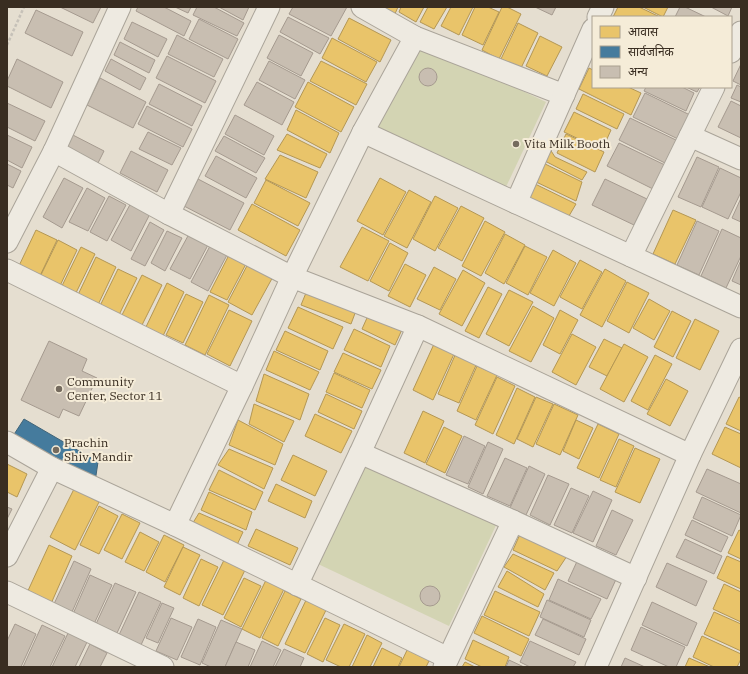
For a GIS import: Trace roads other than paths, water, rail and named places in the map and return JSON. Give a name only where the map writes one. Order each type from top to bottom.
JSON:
[{"type":"street","points":[[7,242],[54,151],[120,7]]},
{"type":"street","points":[[169,214],[269,7]]},
{"type":"street","points":[[362,7],[415,37],[564,95]]},
{"type":"street","points":[[598,16],[603,7]]},
{"type":"street","points":[[516,203],[592,31]]},
{"type":"street","points":[[732,50],[741,32]]},
{"type":"street","points":[[175,525],[242,386],[292,277],[363,132],[415,37]]},
{"type":"street","points":[[631,256],[714,88]]},
{"type":"street","points":[[363,132],[741,307]]},
{"type":"street","points":[[690,136],[741,159]]},
{"type":"street","points":[[54,151],[169,214],[292,277],[418,326],[690,455]]},
{"type":"street","points":[[7,270],[242,386]]},
{"type":"street","points":[[297,585],[360,453],[418,326]]},
{"type":"street","points":[[596,667],[690,455],[741,349]]},
{"type":"street","points":[[7,442],[52,468],[175,525],[297,585],[446,663],[514,521]]},
{"type":"street","points":[[360,453],[514,521],[636,578]]},
{"type":"street","points":[[7,556],[52,468]]},
{"type":"street","points":[[7,592],[163,667]]},
{"type":"place","name":"Vita Milk Booth","points":[[516,144]]},
{"type":"place","name":"Community Center, Sector 11","points":[[59,389]]},
{"type":"place","name":"Prachin Shiv Mandir","points":[[56,450]]}]
